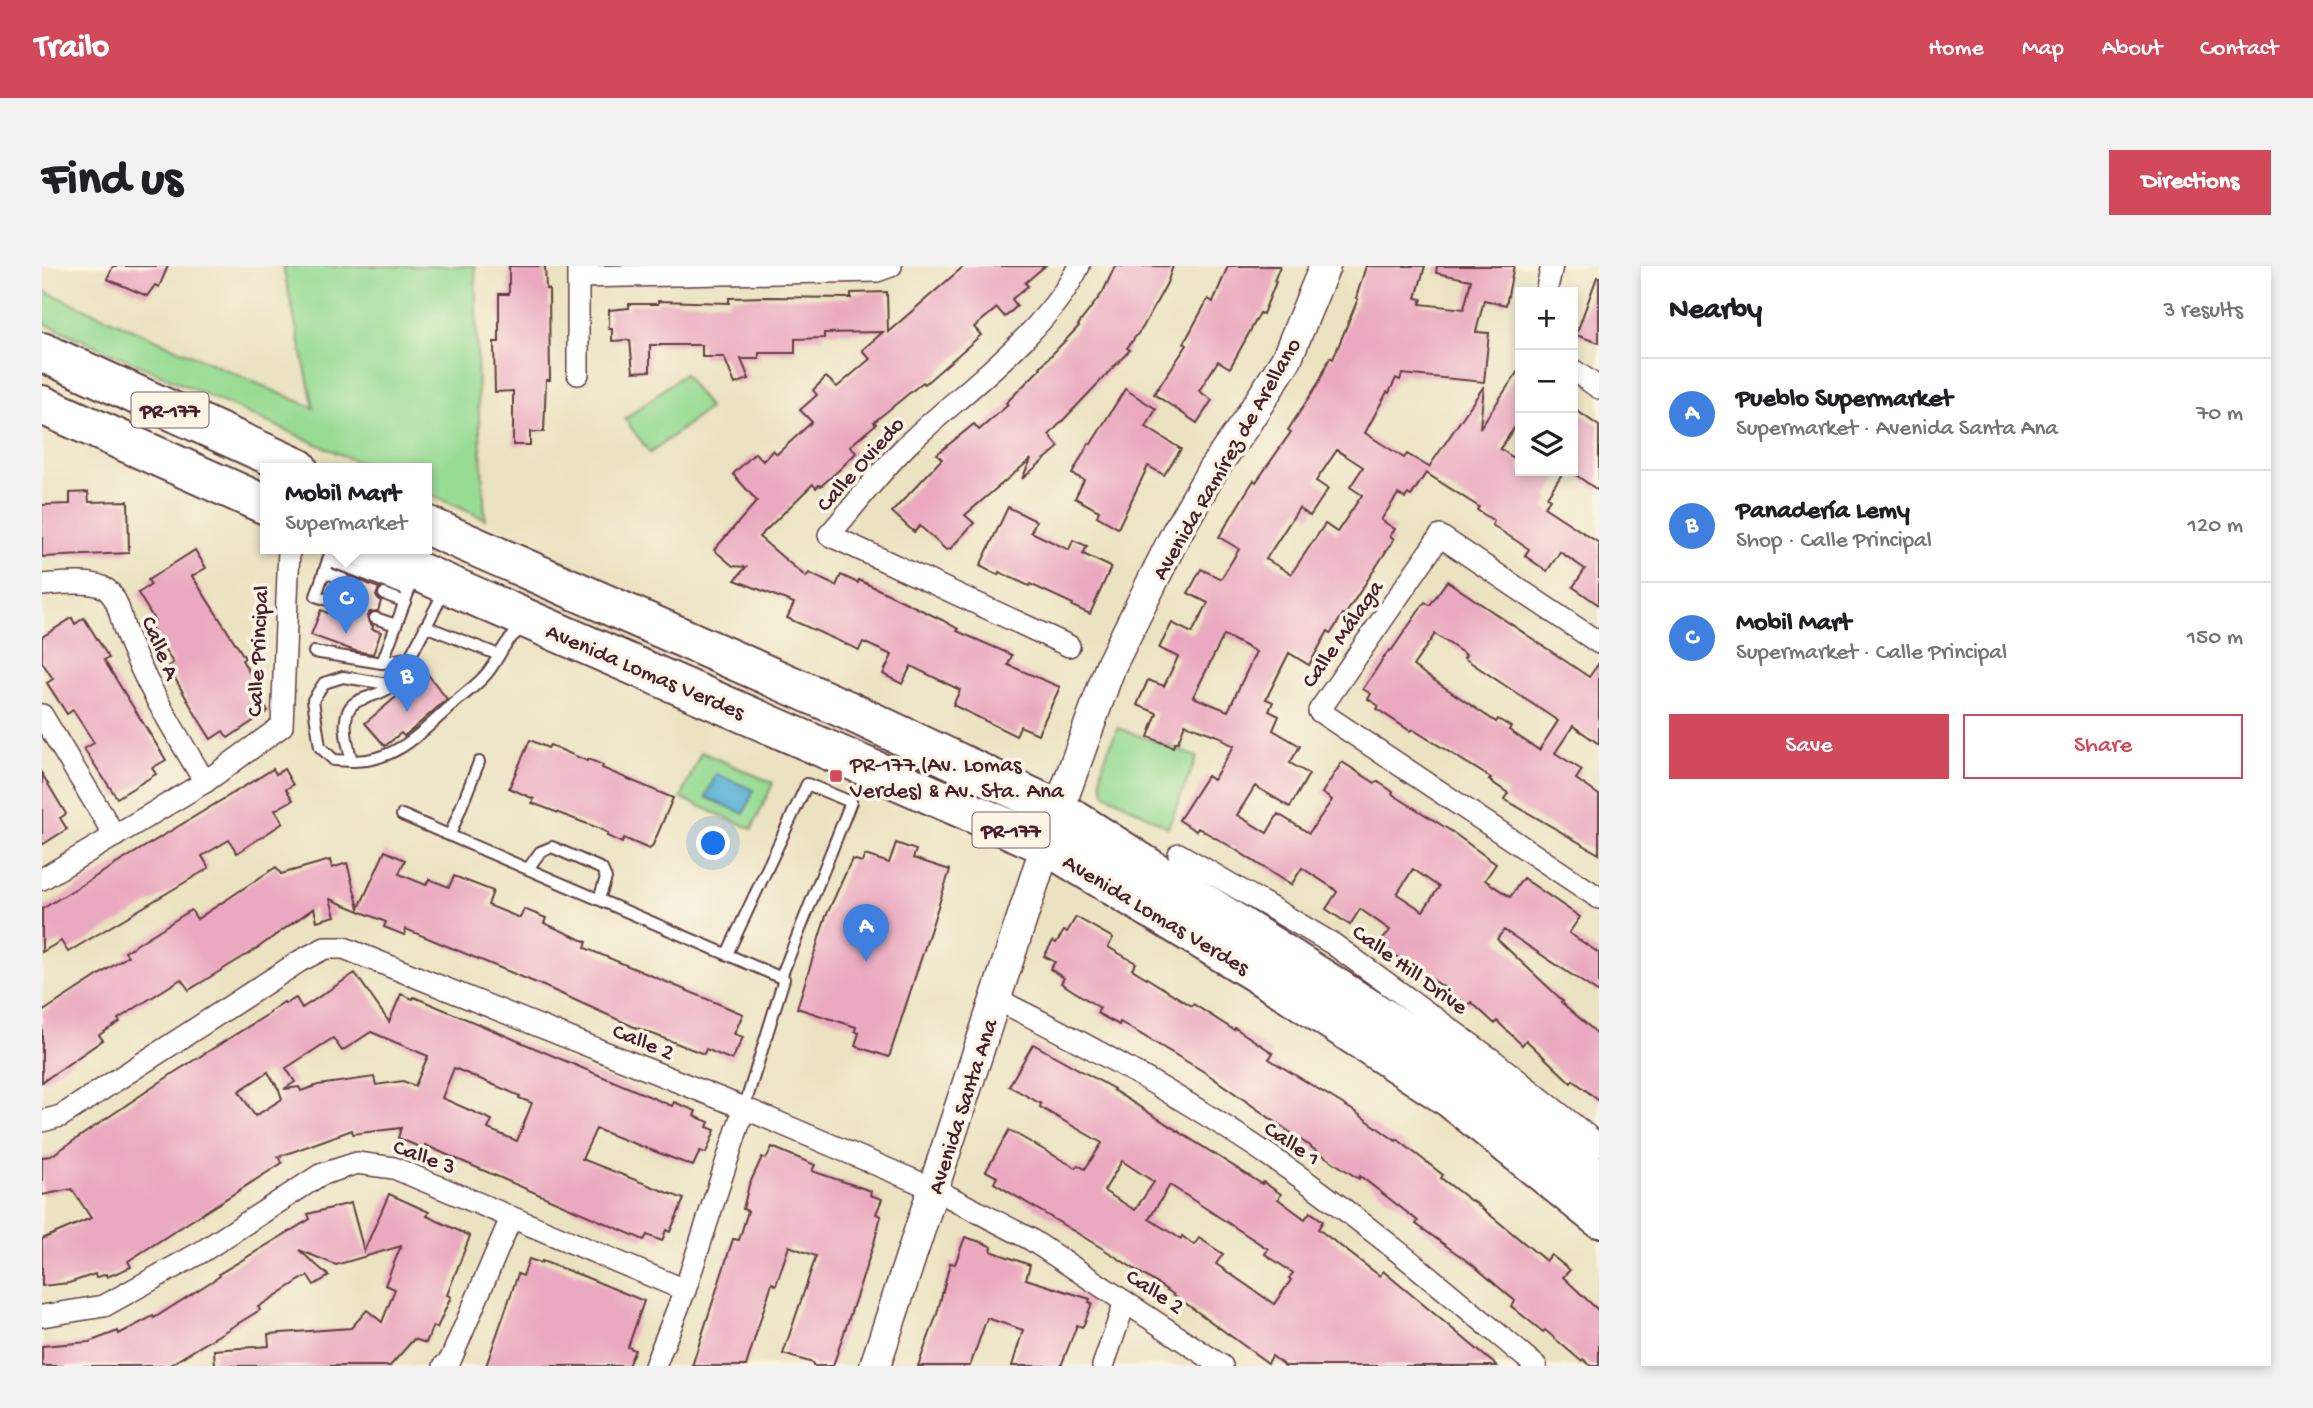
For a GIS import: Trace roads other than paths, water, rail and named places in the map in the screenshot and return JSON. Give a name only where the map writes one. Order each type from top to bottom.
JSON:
[{"type":"highway","name":"PR-177","points":[[42,352],[287,463]]},
{"type":"highway","name":"PR-177","points":[[42,405],[260,503]]},
{"type":"highway","name":"Avenida Lomas Verdes","points":[[432,527],[847,710],[1474,1076],[1599,1180]]},
{"type":"highway","name":"Avenida Lomas Verdes","points":[[353,564],[533,621],[1052,828],[1291,994],[1450,1098],[1599,1218]]},
{"type":"street","points":[[579,374],[578,272],[877,271],[891,266]]},
{"type":"street","name":"Calle Oviedo","points":[[1069,646],[829,535],[908,444],[1043,320],[1079,266]]},
{"type":"street","name":"Avenida Ramírez de Arellano","points":[[1052,828],[1111,665],[1176,534],[1212,471],[1286,360],[1325,266]]},
{"type":"street","points":[[1547,287],[1552,266]]},
{"type":"street","points":[[1578,373],[1599,388]]},
{"type":"street","name":"Calle Málaga","points":[[1599,643],[1440,536],[1319,711],[1599,898]]},
{"type":"street","name":"Calle Principal","points":[[42,879],[205,782],[282,726],[289,554]]},
{"type":"street","name":"Calle A","points":[[42,585],[79,583],[106,589],[117,604],[131,646],[152,693],[205,782]]},
{"type":"street","points":[[42,715],[115,836]]},
{"type":"street","name":"Avenida Santa Ana","points":[[876,1366],[1052,828]]},
{"type":"street","name":"Calle Hill Drive","points":[[1179,854],[1333,944],[1494,1061],[1599,1145]]},
{"type":"street","name":"Calle 2","points":[[42,1121],[61,1116],[289,968],[325,948],[344,948],[744,1108],[934,1189],[1030,1239],[1222,1366]]},
{"type":"street","name":"Calle 1","points":[[996,999],[1088,1045],[1166,1090],[1290,1170],[1406,1258],[1536,1366]]},
{"type":"street","points":[[656,1366],[685,1290],[744,1108]]},
{"type":"street","name":"Calle 3","points":[[42,1316],[104,1306],[203,1251],[320,1175],[357,1163],[394,1168],[685,1290]]},
{"type":"street","points":[[444,1366],[450,1361],[511,1218]]},
{"type":"street","points":[[1103,1366],[1125,1302]]},
{"type":"lane","points":[[330,554],[316,596],[334,602]]},
{"type":"lane","points":[[328,560],[419,587]]},
{"type":"lane","points":[[324,572],[353,564]]},
{"type":"lane","points":[[384,594],[419,587]]},
{"type":"lane","points":[[382,663],[396,625],[419,587]]},
{"type":"lane","points":[[352,761],[348,747],[346,714],[355,702],[394,685],[425,626],[419,587]]},
{"type":"lane","points":[[376,618],[396,625]]},
{"type":"lane","points":[[394,685],[343,677],[324,683],[313,700],[320,747],[334,760],[365,761],[383,757],[407,746],[488,673],[511,636],[533,621]]},
{"type":"lane","points":[[425,626],[499,654]]},
{"type":"lane","points":[[314,652],[382,663],[410,657]]},
{"type":"lane","points":[[450,835],[479,762]]},
{"type":"lane","points":[[727,954],[807,784],[851,802],[781,977]]},
{"type":"lane","points":[[402,814],[785,979],[744,1108]]},
{"type":"lane","points":[[528,869],[540,852],[552,846],[602,869],[606,878],[599,900]]},
{"type":"water","points":[[716,774],[754,790],[744,814],[706,797]]},
{"type":"place","name":"Mobil Mart","points":[[346,634]]},
{"type":"place","name":"Panadería Lemy","points":[[407,712]]},
{"type":"place","name":"PR-177 (Av. Lomas Verdes) & Av. Sta. Ana","points":[[836,776]]},
{"type":"place","name":"Pueblo Supermarket","points":[[866,962]]}]
